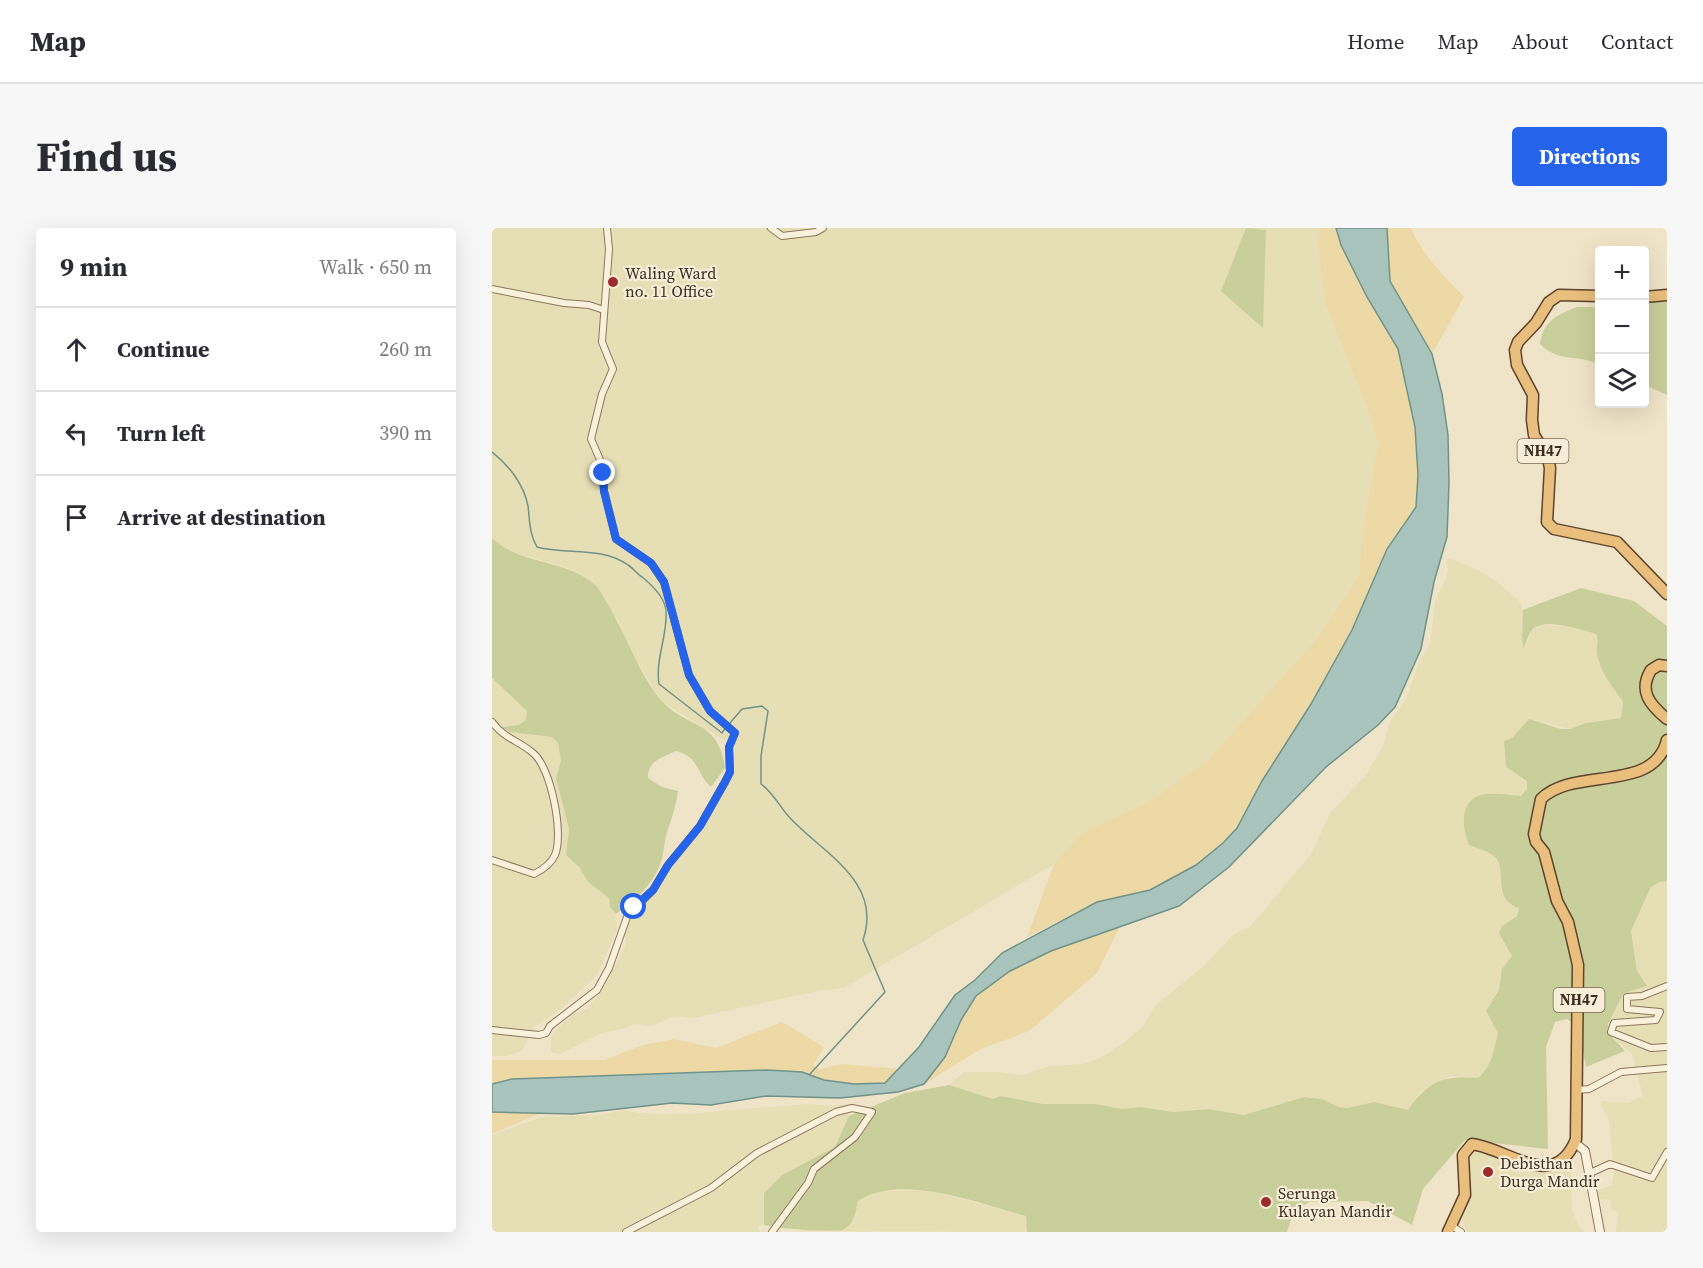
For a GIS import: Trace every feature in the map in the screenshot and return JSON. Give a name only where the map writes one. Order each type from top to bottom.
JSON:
[{"type":"highway","name":"NH47","points":[[1595,296],[1559,295],[1549,302],[1536,323],[1518,342],[1515,350],[1517,365],[1533,395],[1534,435],[1548,458],[1550,468],[1547,522],[1554,529],[1617,543],[1667,594]]},
{"type":"highway","points":[[1649,297],[1667,295]]},
{"type":"highway","points":[[1667,666],[1659,665],[1651,670],[1645,685],[1648,701],[1667,719]]},
{"type":"highway","name":"NH47","points":[[1575,1143],[1578,965],[1568,922],[1557,901],[1544,852],[1536,842],[1534,834],[1541,799],[1557,789],[1651,767],[1665,749],[1667,740]]},
{"type":"highway","points":[[1454,1230],[1465,1195],[1462,1155],[1472,1144],[1490,1147],[1525,1164],[1549,1166],[1562,1161],[1575,1143]]},
{"type":"street","points":[[492,1030],[539,1035],[546,1033],[550,1026],[597,990],[609,968],[627,917],[653,890],[668,865],[700,826],[730,772],[729,747],[735,733],[710,711],[689,675],[664,582],[651,563],[616,539],[604,491],[602,462],[591,439],[602,394],[613,369],[602,342],[609,249],[607,228]]},
{"type":"street","points":[[771,228],[782,236],[816,232],[823,228]]},
{"type":"street","points":[[492,289],[564,303],[589,304],[604,310]]},
{"type":"street","points":[[492,722],[518,745],[533,753],[544,768],[555,809],[558,833],[555,855],[543,869],[534,874],[492,860]]},
{"type":"street","points":[[1667,986],[1642,996],[1627,996],[1627,1008],[1660,1012],[1656,1020],[1614,1023],[1611,1032],[1651,1048],[1667,1047]]},
{"type":"street","points":[[1576,1090],[1589,1089],[1621,1072],[1667,1068]]},
{"type":"street","points":[[626,1232],[711,1188],[757,1154],[836,1112],[852,1108],[872,1112],[855,1137],[814,1169],[808,1183],[772,1232]]},
{"type":"street","points":[[1575,1143],[1584,1151],[1600,1232]]},
{"type":"street","points":[[1590,1173],[1610,1164],[1652,1178],[1667,1152]]},
{"type":"shaded area","points":[[492,228],[1320,228],[1319,243],[1326,306],[1367,407],[1378,443],[1362,533],[1359,576],[1314,642],[1208,760],[1149,802],[1087,830],[1054,864],[844,988],[818,991],[693,1018],[675,1016],[651,1026],[634,1024],[627,1028],[601,1033],[560,1054],[551,1052],[551,1035],[572,1015],[588,1008],[604,988],[625,946],[626,929],[630,921],[640,906],[659,888],[675,860],[713,810],[728,777],[732,745],[662,702],[630,650],[618,620],[568,568],[515,553],[500,546],[492,538]]},
{"type":"shaded area","points":[[1449,558],[1476,569],[1501,585],[1520,602],[1523,610],[1522,640],[1525,647],[1532,630],[1538,625],[1572,626],[1596,634],[1601,667],[1623,701],[1621,718],[1586,723],[1570,729],[1529,719],[1512,738],[1506,767],[1527,781],[1527,789],[1521,796],[1488,794],[1493,854],[1501,868],[1501,892],[1519,907],[1517,916],[1502,926],[1512,956],[1502,969],[1499,990],[1486,1011],[1498,1033],[1493,1057],[1485,1072],[1478,1078],[1452,1076],[1421,1091],[1408,1110],[1374,1102],[1347,1108],[1339,1107],[1322,1099],[1304,1097],[1244,1115],[1209,1109],[1174,1112],[1140,1107],[1122,1109],[1095,1104],[1043,1104],[1000,1096],[993,1099],[949,1085],[964,1072],[1023,1075],[1049,1066],[1083,1064],[1100,1058],[1122,1044],[1142,1027],[1156,1005],[1204,966],[1234,934],[1249,927],[1311,854],[1331,812],[1366,775],[1383,746],[1390,721],[1406,699],[1420,659],[1430,645],[1435,601],[1446,579],[1448,570],[1446,562]]},
{"type":"shaded area","points":[[492,678],[527,711],[527,720],[519,725],[503,727],[509,732],[552,737],[558,743],[561,761],[556,778],[569,829],[567,855],[579,867],[588,882],[609,898],[610,907],[616,914],[617,930],[597,975],[560,1010],[532,1029],[523,1050],[507,1056],[492,1056]]},
{"type":"shaded area","points":[[1667,881],[1667,1232],[1616,1232],[1618,1212],[1611,1209],[1610,1200],[1598,1199],[1595,1195],[1597,1191],[1612,1185],[1614,1172],[1609,1120],[1600,1104],[1603,1101],[1628,1103],[1643,1096],[1632,1054],[1608,1033],[1608,1024],[1637,971],[1631,931],[1651,887],[1659,882]]},
{"type":"shaded area","points":[[807,1104],[834,1106],[848,1104],[849,1116],[835,1147],[782,1175],[764,1193],[764,1225],[758,1226],[760,1232],[492,1232],[492,1135],[541,1117],[601,1115],[623,1110],[638,1113],[683,1114]]},
{"type":"shaded area","points":[[1473,1148],[1490,1151],[1519,1168],[1567,1168],[1571,1171],[1572,1209],[1578,1225],[1585,1232],[1467,1232],[1462,1219],[1469,1194],[1466,1159]]},
{"type":"shaded area","points":[[924,1189],[1027,1216],[1027,1232],[791,1231],[842,1229],[854,1219],[858,1201],[872,1192]]},
{"type":"green space","points":[[1246,228],[1266,230],[1263,328],[1221,291]]},
{"type":"green space","points":[[1667,295],[1667,395],[1649,387],[1649,303]]},
{"type":"green space","points":[[1576,307],[1595,307],[1595,363],[1555,354],[1540,344],[1547,325],[1562,313]]},
{"type":"green space","points":[[492,538],[503,547],[516,553],[570,570],[594,584],[614,615],[645,676],[660,699],[670,709],[708,732],[716,740],[722,752],[725,768],[711,787],[694,762],[676,751],[657,760],[650,767],[648,778],[662,787],[678,791],[675,807],[656,873],[642,893],[616,914],[610,907],[609,898],[588,882],[579,867],[566,855],[569,829],[556,778],[561,761],[558,743],[552,737],[509,732],[502,727],[519,725],[526,720],[527,711],[492,678]]},
{"type":"green space","points":[[1581,588],[1634,601],[1667,626],[1667,881],[1659,882],[1651,887],[1631,931],[1637,971],[1647,986],[1624,993],[1608,1024],[1608,1033],[1625,1051],[1586,1067],[1578,1027],[1567,1019],[1555,1022],[1546,1047],[1548,1149],[1465,1140],[1423,1189],[1412,1225],[1368,1201],[1310,1202],[1294,1210],[1287,1232],[1027,1232],[1026,1216],[941,1193],[896,1189],[876,1193],[858,1201],[852,1222],[842,1230],[803,1230],[764,1225],[764,1193],[782,1175],[835,1147],[849,1116],[905,1093],[949,1085],[993,1099],[1000,1096],[1043,1104],[1095,1104],[1122,1109],[1140,1107],[1174,1112],[1209,1109],[1244,1115],[1304,1097],[1322,1099],[1347,1108],[1374,1102],[1408,1110],[1423,1092],[1438,1082],[1466,1077],[1478,1078],[1494,1052],[1498,1033],[1486,1011],[1499,990],[1502,969],[1512,956],[1499,933],[1502,926],[1517,916],[1519,908],[1504,897],[1500,866],[1497,860],[1491,854],[1469,845],[1464,821],[1465,813],[1467,806],[1479,796],[1496,794],[1521,796],[1527,789],[1527,781],[1506,767],[1504,741],[1512,738],[1529,719],[1561,729],[1570,729],[1586,723],[1621,718],[1623,702],[1601,667],[1597,654],[1596,634],[1553,624],[1537,626],[1532,630],[1524,648],[1523,610]]},
{"type":"sand","points":[[1320,228],[1336,228],[1341,245],[1367,297],[1398,349],[1415,427],[1418,475],[1416,507],[1387,549],[1352,630],[1311,704],[1262,781],[1237,828],[1196,865],[1150,890],[1097,902],[1027,937],[1054,864],[1073,843],[1087,830],[1149,802],[1208,760],[1314,642],[1359,576],[1362,533],[1378,443],[1367,407],[1326,306],[1318,243]]},
{"type":"sand","points":[[1387,228],[1411,228],[1441,273],[1464,297],[1432,354],[1390,281]]},
{"type":"sand","points":[[1119,928],[1097,973],[1029,1031],[981,1049],[924,1084],[946,1055],[966,1011],[988,985],[1022,964],[1042,955]]},
{"type":"sand","points":[[782,1022],[824,1047],[813,1065],[820,1069],[842,1064],[899,1069],[885,1083],[854,1084],[824,1080],[802,1072],[767,1070],[538,1077],[492,1084],[492,1060],[604,1060],[643,1045],[674,1039],[716,1048]]},
{"type":"sand","points":[[492,1112],[541,1113],[492,1134]]},
{"type":"water","points":[[1336,228],[1387,228],[1390,281],[1432,354],[1442,394],[1448,435],[1447,537],[1434,582],[1421,649],[1395,707],[1378,725],[1326,767],[1229,867],[1179,906],[1051,951],[1010,971],[976,996],[961,1020],[945,1057],[924,1084],[898,1092],[840,1098],[766,1096],[711,1105],[672,1103],[573,1114],[492,1112],[492,1084],[512,1079],[767,1070],[802,1072],[824,1080],[854,1084],[885,1083],[919,1047],[955,995],[975,980],[1002,953],[1097,902],[1150,890],[1196,865],[1223,843],[1237,828],[1262,781],[1311,704],[1352,630],[1387,549],[1416,507],[1418,475],[1415,427],[1398,349],[1367,297],[1341,245]]},
{"type":"waterway","points":[[492,452],[510,469],[523,491],[528,506],[531,532],[537,547],[595,553],[618,559],[630,566],[657,591],[666,610],[658,675],[659,684],[722,733],[726,727]]},
{"type":"waterway","points":[[730,723],[742,709],[762,706],[768,711],[761,756],[761,784],[791,819],[847,871],[858,885],[865,902],[867,920],[863,940],[885,992],[810,1074]]},
{"type":"place","name":"Waling Ward no. 11 Office","points":[[613,282]]},
{"type":"place","name":"Debisthan Durga Mandir","points":[[1488,1172]]},
{"type":"place","name":"Serunga Kulayan Mandir","points":[[1266,1202]]},
{"type":"route","points":[[603,473],[604,491],[616,539],[651,563],[664,582],[669,592],[689,675],[710,711],[735,733],[729,747],[730,772],[700,826],[677,852],[653,890],[634,907]]}]
